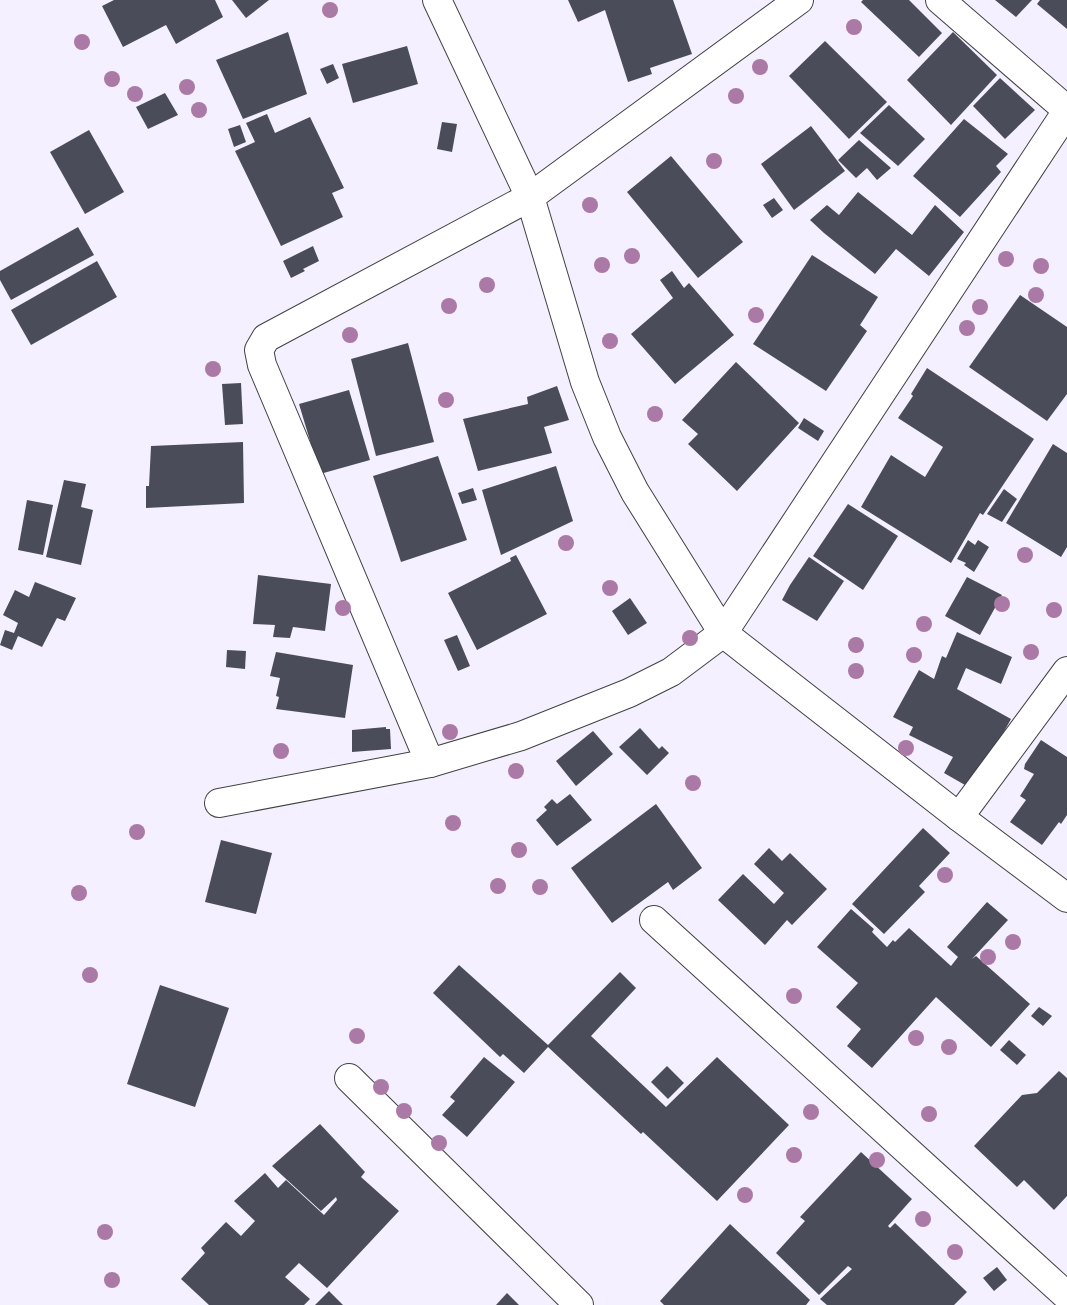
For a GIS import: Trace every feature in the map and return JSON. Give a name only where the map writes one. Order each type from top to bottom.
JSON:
[{"type":"street","points":[[436,0],[530,198],[585,382],[607,437],[635,492],[723,633],[959,817],[1067,898]]},
{"type":"street","points":[[430,763],[262,365],[259,350],[266,338],[530,198],[799,0]]},
{"type":"street","points":[[220,803],[430,763],[521,736],[629,694],[672,672],[723,633],[1067,111],[940,0]]},
{"type":"street","points":[[959,817],[1067,671]]},
{"type":"street","points":[[654,920],[1067,1296]]},
{"type":"street","points":[[349,1078],[579,1305]]},
{"type":"building","points":[[114,0],[215,0],[223,17],[176,44],[166,25],[123,47],[102,6]]},
{"type":"building","points":[[232,0],[269,0],[246,18]]},
{"type":"building","points":[[568,0],[673,0],[692,54],[650,68],[652,74],[628,82],[605,10],[578,22]]},
{"type":"building","points":[[863,0],[909,0],[942,33],[919,57],[861,2]]},
{"type":"building","points":[[995,0],[1032,0],[1016,17]]},
{"type":"building","points":[[1040,0],[1067,0],[1067,29],[1037,4]]},
{"type":"building","points":[[288,32],[307,94],[243,119],[216,60]]},
{"type":"building","points":[[953,32],[997,75],[951,125],[907,80]]},
{"type":"building","points":[[825,41],[887,102],[849,139],[789,76]]},
{"type":"building","points":[[407,46],[418,84],[353,103],[342,64]]},
{"type":"building","points":[[333,64],[339,78],[327,84],[320,69]]},
{"type":"building","points":[[1000,78],[1035,110],[1005,139],[973,106]]},
{"type":"building","points":[[165,93],[178,115],[148,129],[136,107]]},
{"type":"building","points":[[889,105],[925,139],[898,166],[860,133]]},
{"type":"building","points":[[267,114],[275,133],[310,117],[344,188],[332,193],[343,217],[281,246],[235,151],[255,142],[246,123]]},
{"type":"building","points":[[964,119],[1008,154],[996,166],[1001,172],[960,217],[913,176]]},
{"type":"building","points":[[442,122],[457,124],[452,152],[437,149]]},
{"type":"building","points":[[240,125],[246,142],[234,147],[228,129]]},
{"type":"building","points":[[811,126],[845,171],[794,210],[761,164]]},
{"type":"building","points":[[89,130],[124,192],[85,214],[50,152]]},
{"type":"building","points":[[859,140],[891,168],[877,180],[867,168],[856,178],[838,160]]},
{"type":"building","points":[[671,156],[743,242],[698,278],[627,192]]},
{"type":"building","points":[[858,192],[912,235],[935,205],[964,232],[929,276],[896,249],[875,274],[810,220],[827,205],[839,215]]},
{"type":"building","points":[[774,198],[783,210],[772,218],[763,205]]},
{"type":"building","points":[[78,227],[94,255],[11,300],[0,280],[0,271]]},
{"type":"building","points":[[313,246],[319,261],[291,278],[283,261]]},
{"type":"building","points":[[812,255],[878,297],[860,325],[867,331],[826,391],[753,344]]},
{"type":"building","points":[[97,261],[117,297],[31,345],[11,310]]},
{"type":"building","points":[[672,271],[684,288],[689,283],[734,335],[675,384],[631,334],[673,298],[660,280]]},
{"type":"building","points":[[1020,295],[1067,327],[1067,394],[1047,421],[969,367]]},
{"type":"building","points":[[408,343],[434,442],[376,456],[351,359]]},
{"type":"building","points":[[736,362],[799,423],[737,491],[688,444],[698,434],[682,420]]},
{"type":"building","points":[[927,368],[1034,439],[983,515],[980,513],[951,563],[861,507],[891,455],[925,477],[943,447],[898,418],[913,396],[911,394]]},
{"type":"building","points":[[241,383],[243,424],[225,425],[222,384]]},
{"type":"building","points":[[557,386],[569,420],[544,427],[552,453],[478,471],[463,419],[528,404],[527,397]]},
{"type":"building","points":[[349,390],[370,460],[320,474],[299,404]]},
{"type":"building","points":[[804,418],[824,431],[818,441],[798,428]]},
{"type":"building","points":[[243,442],[244,503],[146,508],[146,486],[149,486],[151,446]]},
{"type":"building","points":[[1053,444],[1067,453],[1067,547],[1061,557],[1006,523]]},
{"type":"building","points":[[438,456],[467,540],[401,562],[373,476]]},
{"type":"building","points":[[556,466],[573,521],[501,555],[482,490]]},
{"type":"building","points":[[64,480],[86,484],[81,507],[93,510],[81,565],[46,557]]},
{"type":"building","points":[[473,488],[477,500],[462,504],[458,493]]},
{"type":"building","points":[[1004,489],[1017,499],[1002,522],[987,514]]},
{"type":"building","points":[[27,500],[53,505],[43,555],[18,550]]},
{"type":"building","points":[[848,504],[898,536],[863,590],[813,556]]},
{"type":"building","points":[[968,540],[975,545],[978,540],[989,547],[974,572],[964,565],[966,563],[957,559]]},
{"type":"building","points":[[516,555],[547,614],[477,650],[448,593],[511,561],[510,558]]},
{"type":"building","points":[[809,557],[844,581],[817,621],[782,600]]},
{"type":"building","points":[[258,575],[331,584],[325,631],[293,627],[290,638],[273,637],[275,625],[253,624]]},
{"type":"building","points":[[967,577],[1002,595],[980,635],[945,616]]},
{"type":"building","points":[[35,582],[76,598],[65,621],[57,618],[42,647],[18,636],[12,650],[0,645],[5,630],[14,633],[18,623],[3,615],[15,590],[29,597]]},
{"type":"building","points":[[630,598],[647,623],[628,635],[612,611]]},
{"type":"building","points":[[957,632],[1012,657],[1001,684],[966,668],[957,689],[1011,719],[972,789],[944,773],[953,757],[909,735],[913,727],[893,717],[919,670],[934,679],[942,656],[946,658]]},
{"type":"building","points":[[457,635],[470,666],[458,671],[444,640]]},
{"type":"building","points":[[227,650],[246,651],[245,669],[226,667]]},
{"type":"building","points":[[276,652],[353,665],[345,718],[276,709],[279,697],[276,696],[280,678],[270,676]]},
{"type":"building","points":[[386,727],[386,729],[390,729],[391,749],[352,752],[352,730]]},
{"type":"building","points":[[640,728],[659,749],[662,746],[669,753],[647,775],[619,747]]},
{"type":"building","points":[[593,731],[613,754],[576,786],[556,761]]},
{"type":"building","points":[[1041,740],[1067,757],[1067,815],[1061,824],[1059,822],[1042,845],[1010,822],[1026,800],[1020,796],[1034,774],[1024,769],[1025,764]]},
{"type":"building","points":[[570,794],[592,820],[557,846],[536,820],[547,810],[544,807],[552,799],[557,804]]},
{"type":"building","points":[[656,804],[702,868],[673,890],[668,882],[612,923],[571,868]]},
{"type":"building","points":[[923,828],[950,853],[919,886],[925,892],[884,934],[852,904]]},
{"type":"building","points":[[221,840],[272,853],[256,914],[205,902]]},
{"type":"building","points":[[769,848],[782,861],[790,853],[827,889],[792,925],[787,920],[765,945],[718,900],[743,874],[774,904],[784,893],[754,864]]},
{"type":"building","points":[[987,902],[1008,920],[972,959],[976,956],[1030,1004],[991,1047],[936,997],[872,1068],[847,1046],[861,1029],[836,1007],[858,983],[817,947],[851,909],[874,929],[872,932],[887,947],[909,928],[951,966],[958,957],[947,947]]},
{"type":"building","points":[[459,965],[548,1045],[620,972],[636,988],[591,1036],[666,1107],[717,1057],[789,1125],[717,1201],[643,1132],[641,1134],[548,1047],[524,1073],[503,1054],[500,1057],[433,993]]},
{"type":"building","points":[[160,985],[229,1008],[195,1107],[127,1084]]},
{"type":"building","points":[[1039,1007],[1052,1016],[1043,1026],[1031,1016]]},
{"type":"building","points":[[1009,1040],[1026,1055],[1017,1065],[1000,1050]]},
{"type":"building","points":[[484,1057],[515,1082],[467,1137],[442,1115],[455,1101],[450,1097]]},
{"type":"building","points":[[667,1066],[684,1083],[668,1099],[651,1082]]},
{"type":"building","points":[[1059,1071],[1067,1078],[1067,1196],[1054,1210],[1024,1180],[1017,1187],[974,1146],[1022,1095],[1037,1093]]},
{"type":"building","points":[[320,1124],[365,1172],[361,1177],[399,1211],[327,1288],[299,1263],[285,1277],[310,1299],[304,1305],[209,1305],[181,1279],[205,1253],[201,1248],[226,1222],[241,1236],[255,1221],[234,1201],[265,1173],[278,1188],[286,1180],[324,1215],[337,1200],[336,1197],[321,1211],[272,1166]]},
{"type":"building","points":[[861,1152],[912,1199],[888,1226],[890,1228],[895,1223],[967,1292],[954,1305],[827,1305],[820,1299],[852,1269],[848,1266],[819,1295],[776,1253],[805,1221],[800,1217]]},
{"type":"building","points":[[730,1224],[810,1300],[806,1305],[664,1305],[660,1301]]},
{"type":"building","points":[[997,1267],[1007,1280],[994,1291],[983,1278]]},
{"type":"building","points":[[329,1291],[343,1305],[315,1305]]},
{"type":"building","points":[[507,1293],[519,1305],[496,1305]]}]
